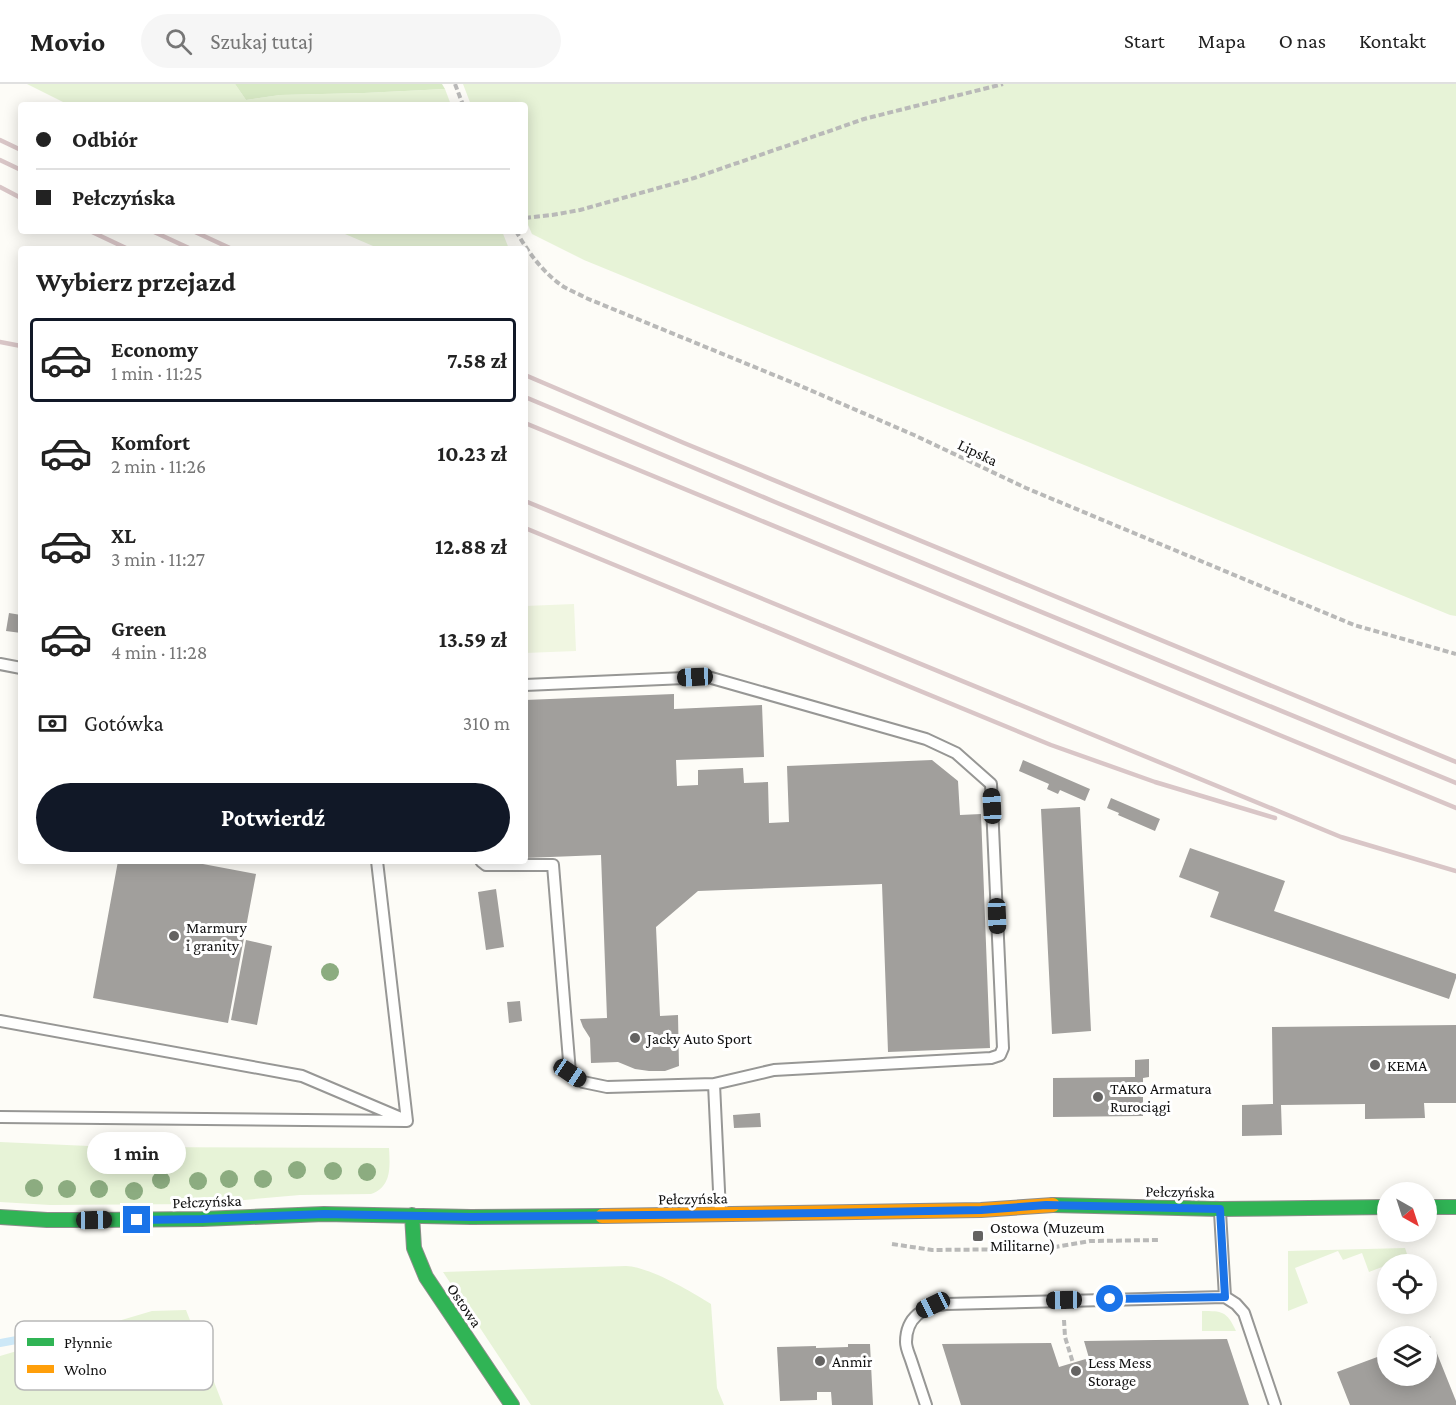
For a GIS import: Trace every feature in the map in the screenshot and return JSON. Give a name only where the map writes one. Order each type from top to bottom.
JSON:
[{"type":"main road","name":"Pełczyńska","points":[[0,1216],[58,1220],[202,1219],[304,1214],[471,1217],[720,1214],[981,1210],[1046,1205],[1220,1209],[1377,1207]]},
{"type":"main road","points":[[1437,1207],[1456,1207]]},
{"type":"main road","name":"Ostowa","points":[[412,1215],[414,1248],[426,1276],[512,1405]]},
{"type":"lane","points":[[0,664],[18,667]]},
{"type":"lane","points":[[485,864],[553,865],[570,1073],[583,1082],[606,1087],[714,1084],[774,1070],[991,1058],[1000,1054],[1003,1048],[991,784],[956,753],[926,739],[708,677],[528,685]]},
{"type":"lane","points":[[376,864],[407,1121]]},
{"type":"lane","points":[[0,1021],[302,1076],[407,1121]]},
{"type":"lane","points":[[714,1084],[720,1214]]},
{"type":"lane","points":[[0,1117],[407,1121]]},
{"type":"lane","points":[[1220,1209],[1225,1297]]},
{"type":"lane","points":[[926,1405],[906,1344],[913,1320],[933,1305],[1225,1297],[1244,1313],[1275,1405]]},
{"type":"path","points":[[455,84],[462,102]]},
{"type":"path","points":[[528,218],[580,210],[694,178],[864,119],[1003,84]]},
{"type":"path","name":"Lipska","points":[[528,252],[563,286],[586,298],[807,388],[1026,488],[1354,625],[1456,654]]},
{"type":"path","points":[[886,1243],[932,1250],[1054,1247],[1090,1241],[1161,1240]]},
{"type":"path","points":[[1064,1300],[1065,1337],[1073,1363]]},
{"type":"green space","points":[[27,84],[235,84],[246,100],[280,95],[445,89],[450,102],[63,102]]},
{"type":"green space","points":[[235,84],[442,84],[445,89],[280,95],[246,100]]},
{"type":"green space","points":[[463,84],[1456,84],[1456,616],[584,260],[532,234],[528,225],[528,102],[470,102]]},
{"type":"green space","points":[[345,234],[503,234],[508,246],[373,246]]},
{"type":"green space","points":[[574,604],[576,651],[528,653],[528,606]]},
{"type":"green space","points":[[0,1142],[111,1147],[389,1148],[389,1169],[383,1186],[371,1194],[300,1195],[198,1204],[50,1205],[0,1202]]},
{"type":"green space","points":[[1405,1248],[1407,1254],[1377,1254],[1377,1269],[1369,1272],[1362,1253],[1343,1260],[1338,1251],[1295,1268],[1308,1303],[1288,1311],[1288,1251]]},
{"type":"green space","points":[[626,1266],[658,1275],[711,1304],[717,1388],[724,1405],[531,1405],[443,1272]]},
{"type":"green space","points":[[186,1310],[190,1321],[118,1321],[152,1311]]},
{"type":"green space","points":[[1202,1311],[1214,1311],[1227,1316],[1236,1331],[1202,1331]]},
{"type":"green space","points":[[15,1352],[15,1390],[213,1390],[213,1379],[223,1405],[0,1405],[0,1356]]},
{"type":"building","points":[[9,613],[18,614],[18,633],[6,631]]},
{"type":"building","points":[[674,694],[674,709],[762,705],[764,757],[676,760],[677,786],[698,785],[698,770],[743,768],[744,783],[768,782],[769,823],[789,822],[787,766],[932,760],[958,781],[960,815],[981,814],[990,1048],[888,1052],[882,884],[698,891],[656,927],[660,1016],[678,1015],[679,1066],[665,1071],[649,1071],[635,1069],[618,1062],[591,1063],[590,1038],[580,1019],[607,1018],[601,855],[528,858],[528,700]]},
{"type":"building","points":[[1023,760],[1090,789],[1085,801],[1060,790],[1058,794],[1047,789],[1049,784],[1019,771]]},
{"type":"building","points":[[1111,798],[1160,819],[1155,831],[1107,808]]},
{"type":"building","points":[[1080,807],[1091,1031],[1052,1034],[1041,809]]},
{"type":"building","points":[[1190,848],[1285,881],[1274,911],[1456,974],[1449,999],[1210,917],[1219,892],[1179,877]]},
{"type":"building","name":"Marmury i granity","points":[[117,864],[203,864],[256,874],[228,1023],[93,998]]},
{"type":"building","points":[[496,889],[504,947],[486,950],[478,892]]},
{"type":"building","points":[[246,940],[272,946],[257,1025],[231,1020]]},
{"type":"building","points":[[520,1001],[522,1021],[509,1023],[507,1002]]},
{"type":"building","points":[[1456,1025],[1456,1103],[1424,1103],[1425,1118],[1365,1119],[1365,1104],[1281,1105],[1282,1135],[1242,1136],[1242,1105],[1273,1104],[1272,1027]]},
{"type":"building","name":"TAKO Armatura Rurociągi","points":[[1149,1059],[1149,1077],[1143,1078],[1143,1116],[1053,1117],[1053,1078],[1135,1077],[1135,1060]]},
{"type":"building","points":[[760,1113],[761,1127],[734,1128],[733,1115]]},
{"type":"building","points":[[1227,1339],[1249,1405],[961,1405],[942,1344],[1051,1343],[1059,1367],[1089,1358],[1084,1341]]},
{"type":"building","points":[[848,1344],[870,1344],[873,1405],[832,1405],[831,1392],[817,1392],[817,1400],[780,1401],[777,1347],[848,1347]]},
{"type":"building","points":[[1437,1354],[1456,1405],[1350,1405],[1337,1372],[1377,1357],[1377,1386],[1437,1386]]},
{"type":"waterway","points":[[0,1343],[15,1340]]},
{"type":"railway","points":[[0,140],[18,149]]},
{"type":"railway","points":[[0,160],[18,169]]},
{"type":"railway","points":[[0,187],[18,196]]},
{"type":"railway","points":[[96,234],[122,246]]},
{"type":"railway","points":[[158,234],[184,246]]},
{"type":"railway","points":[[200,234],[226,246]]},
{"type":"railway","points":[[0,342],[18,345]]},
{"type":"railway","points":[[528,376],[1456,762]]},
{"type":"railway","points":[[528,398],[1456,783]]},
{"type":"railway","points":[[528,424],[1456,808]]},
{"type":"railway","points":[[528,502],[1341,837],[1456,871]]},
{"type":"railway","points":[[528,529],[1051,745],[1155,782],[1275,818]]},
{"type":"traffic: fast","points":[[1053,1205],[1220,1209],[1377,1207]]},
{"type":"traffic: fast","points":[[1437,1207],[1456,1207]]},
{"type":"traffic: fast","points":[[0,1217],[94,1220],[202,1219],[324,1214],[471,1217],[602,1216]]},
{"type":"traffic: fast","points":[[412,1215],[414,1248],[426,1277],[512,1405]]},
{"type":"traffic: slow","points":[[602,1216],[981,1210],[1053,1205]]},
{"type":"place","name":"Marmury i granity","points":[[174,936]]},
{"type":"place","name":"Jacky Auto Sport","points":[[635,1038]]},
{"type":"place","name":"KEMA","points":[[1375,1065]]},
{"type":"place","name":"TAKO Armatura Rurociągi","points":[[1098,1097]]},
{"type":"place","name":"Ostowa (Muzeum Militarne)","points":[[978,1236]]},
{"type":"place","name":"Anmir","points":[[820,1361]]},
{"type":"place","name":"Less Mess Storage","points":[[1076,1371]]},
{"type":"route","points":[[137,1220],[294,1214],[471,1217],[822,1213],[981,1210],[1046,1205],[1220,1209],[1225,1297],[1110,1299]]}]
